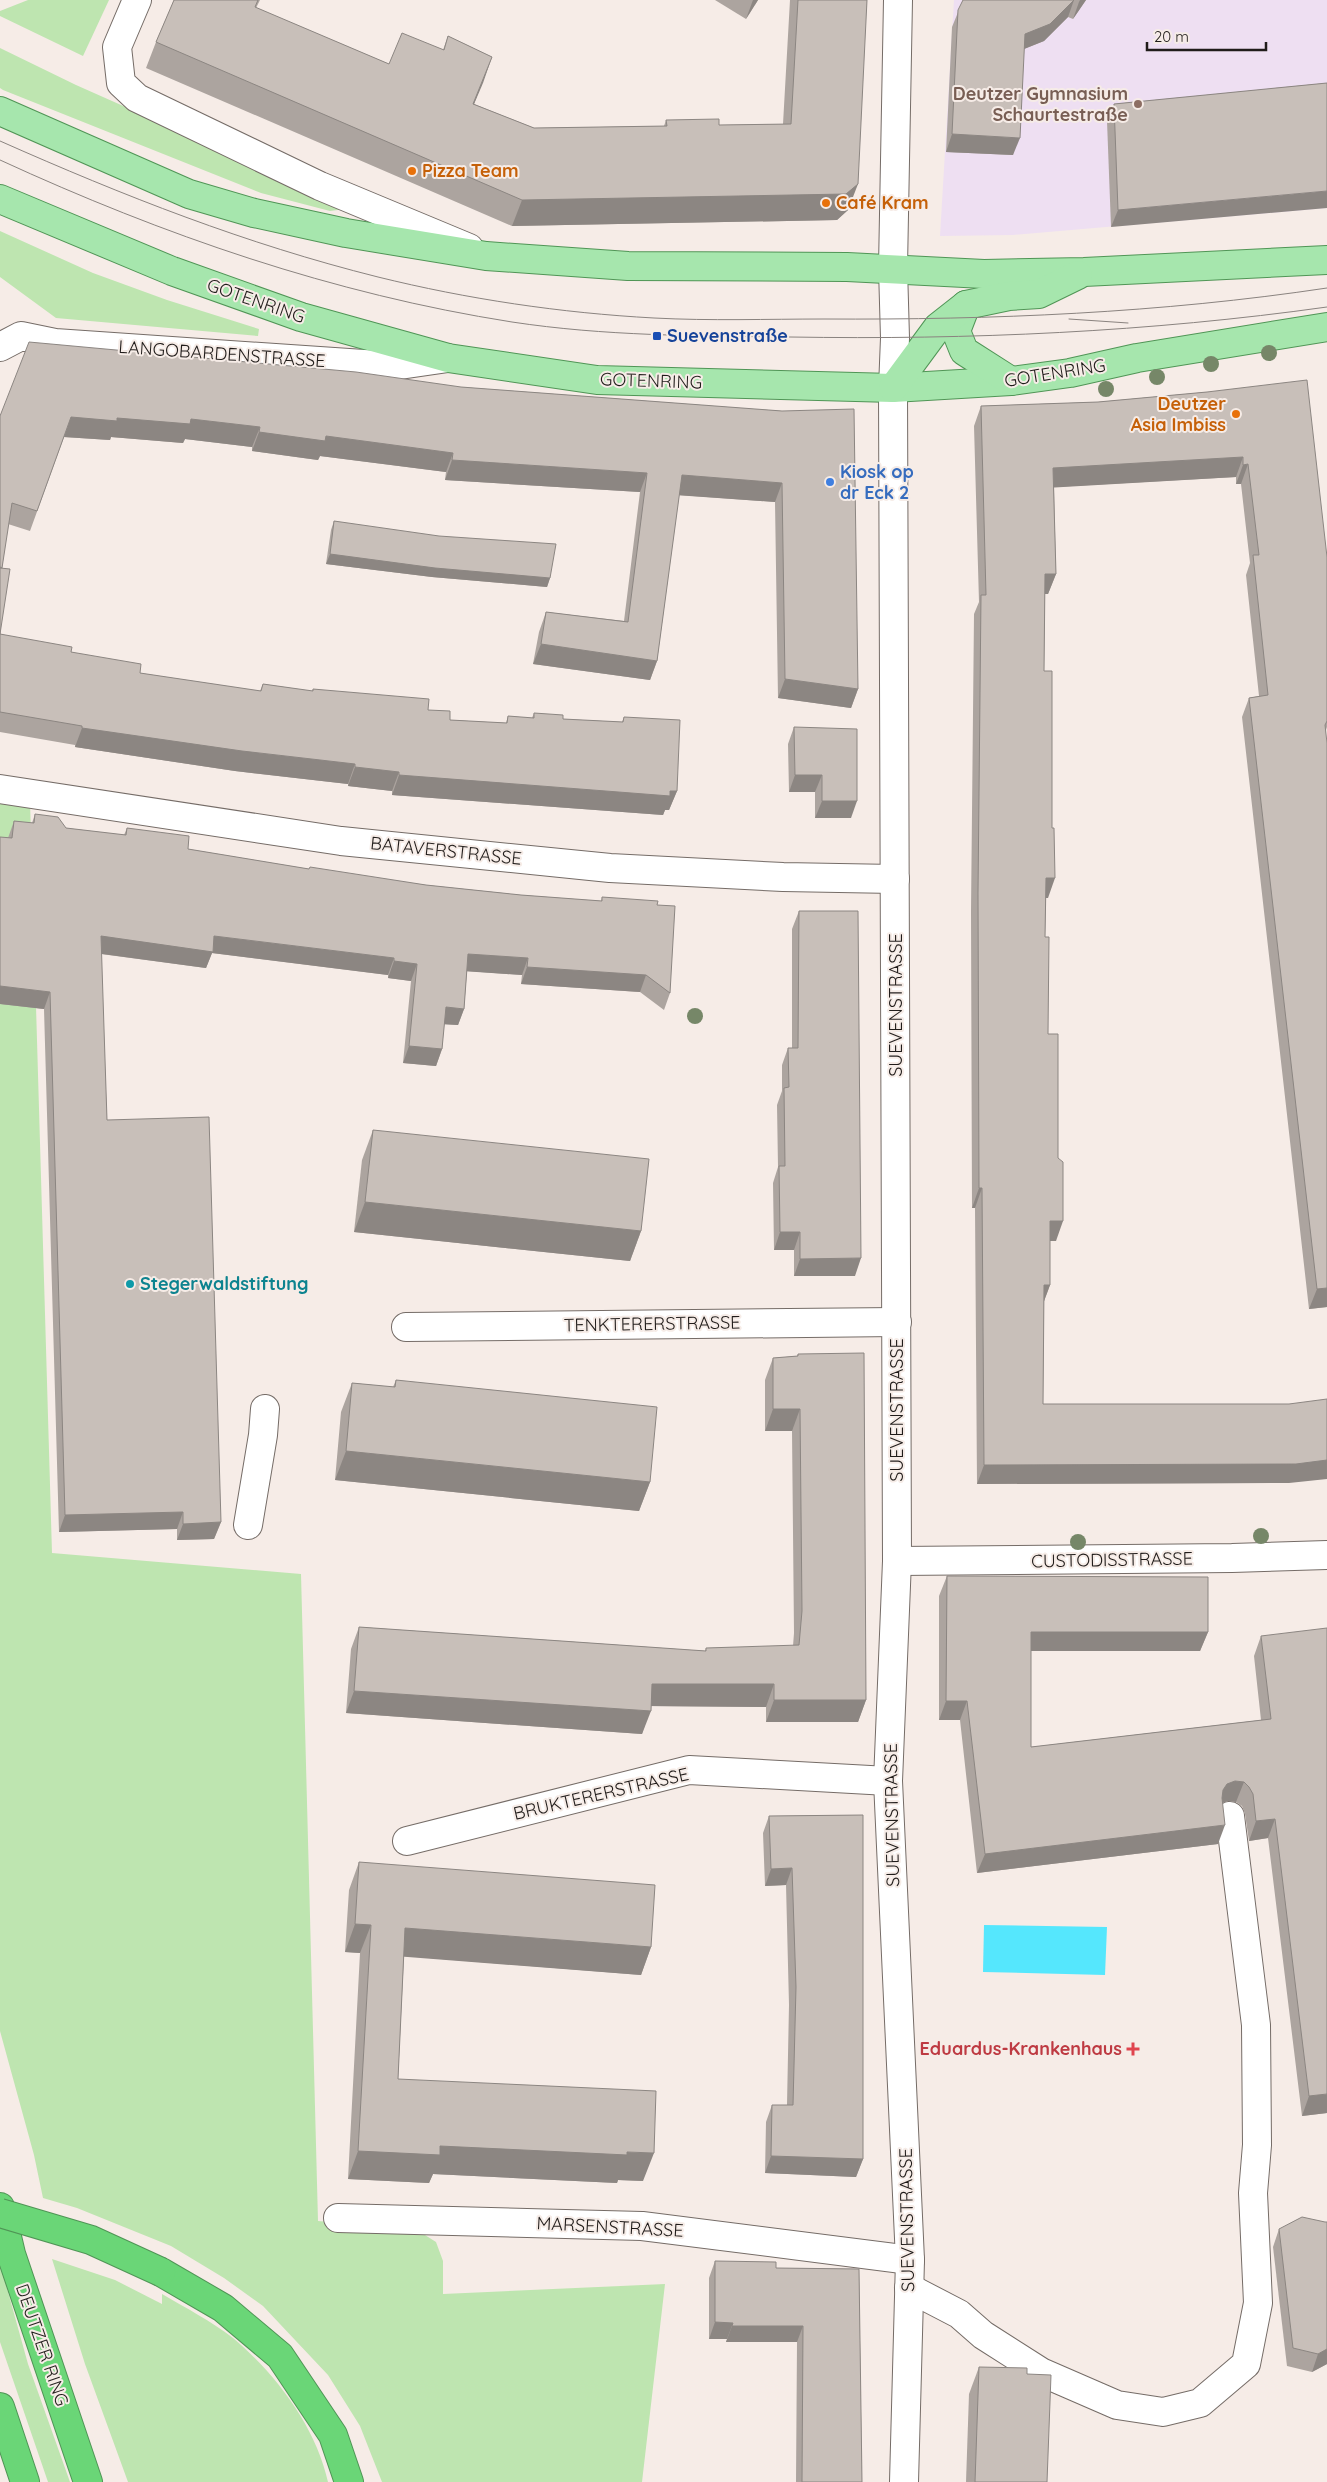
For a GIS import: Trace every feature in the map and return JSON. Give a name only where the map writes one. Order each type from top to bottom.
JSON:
[{"type":"highway","name":"DEUTZER RING","points":[[0,2207],[11,2254],[88,2482]]},
{"type":"highway","points":[[0,2213],[91,2240],[161,2272],[223,2308],[280,2356],[334,2435],[349,2482]]},
{"type":"highway","points":[[0,2407],[25,2482]]},
{"type":"main road","points":[[0,111],[189,194],[226,205],[346,233],[486,256],[628,266],[893,268],[984,274],[1084,272],[1327,260]]},
{"type":"main road","name":"GOTENRING","points":[[0,200],[172,271],[292,314],[448,358],[597,380],[892,388],[1011,381],[1070,373],[1137,358],[1327,327]]},
{"type":"main road","points":[[892,388],[938,327],[966,305],[1009,296],[1039,294],[1084,272]]},
{"type":"main road","points":[[966,305],[956,331],[964,351],[1011,381]]},
{"type":"street","points":[[137,0],[117,47],[121,83],[137,98],[320,186],[486,256]]},
{"type":"street","name":"SUEVENSTRASSE","points":[[898,0],[893,268],[896,338],[892,388],[897,1561],[888,1781],[910,2260],[904,2482]]},
{"type":"street","name":"LANGOBARDENSTRASSE","points":[[0,347],[21,336],[55,343],[393,366],[448,358]]},
{"type":"street","name":"BATAVERSTRASSE","points":[[0,789],[341,841],[610,868],[783,877],[895,879]]},
{"type":"street","name":"TENKTERERSTRASSE","points":[[406,1327],[897,1322]]},
{"type":"street","points":[[248,1525],[263,1435],[265,1409]]},
{"type":"street","name":"CUSTODISSTRASSE","points":[[897,1561],[1202,1559],[1327,1555]]},
{"type":"street","name":"BRUKTERERSTRASSE","points":[[407,1841],[689,1770],[888,1781]]},
{"type":"street","points":[[909,2288],[959,2314],[984,2335],[1041,2372],[1117,2405],[1163,2412],[1200,2403],[1246,2364],[1258,2303],[1253,2193],[1257,2145],[1256,2025],[1230,1816]]},
{"type":"street","name":"MARSENSTRASSE","points":[[338,2218],[642,2226],[910,2260]]},
{"type":"shaded area","name":"Deutzer Gymnasium Schaurtestraße","points":[[954,0],[1327,0],[1327,208],[1013,235],[940,236]]},
{"type":"green space","points":[[28,0],[109,0],[83,56],[0,16],[0,11]]},
{"type":"green space","points":[[0,48],[76,85],[353,208],[330,211],[261,193],[3,90],[0,88]]},
{"type":"green space","points":[[0,231],[93,273],[167,300],[259,329],[258,336],[56,318],[0,277]]},
{"type":"green space","points":[[0,799],[30,801],[52,1553],[301,1574],[318,2221],[417,2230],[436,2242],[443,2261],[443,2294],[665,2284],[642,2482],[382,2482],[360,2426],[328,2375],[263,2306],[224,2278],[171,2246],[77,2208],[43,2198],[34,2155],[0,2031]]},
{"type":"green space","points":[[52,2259],[115,2280],[162,2304],[162,2294],[207,2320],[233,2338],[264,2368],[292,2403],[314,2441],[328,2482],[128,2482],[85,2364]]},
{"type":"green space","points":[[0,2263],[28,2364],[70,2482],[48,2482],[0,2342]]},
{"type":"water","points":[[984,1925],[1107,1927],[1105,1975],[983,1972]]},
{"type":"building","points":[[174,0],[258,0],[255,7],[389,64],[402,33],[444,50],[448,36],[492,57],[473,104],[534,128],[667,126],[666,120],[719,119],[719,125],[791,124],[798,0],[867,0],[858,184],[846,194],[522,200],[156,42]]},
{"type":"building","points":[[963,0],[1074,0],[1050,24],[1025,34],[1020,138],[952,134],[958,10]]},
{"type":"building","points":[[1327,83],[1327,191],[1118,210],[1114,104]]},
{"type":"building","points":[[29,342],[356,372],[461,387],[782,411],[854,409],[858,689],[785,679],[782,483],[682,475],[657,661],[541,644],[546,612],[628,622],[647,473],[452,460],[453,453],[326,436],[325,441],[259,432],[260,427],[191,419],[190,424],[117,418],[117,421],[71,417],[37,511],[12,503],[2,568],[0,567],[0,416]]},
{"type":"building","points":[[1307,380],[1327,557],[1327,721],[1325,725],[1327,743],[1327,1288],[1317,1289],[1249,698],[1268,695],[1253,555],[1259,555],[1248,464],[1243,465],[1243,457],[1053,468],[1056,574],[1045,574],[1044,671],[1052,671],[1052,828],[1054,828],[1055,878],[1046,878],[1045,937],[1049,937],[1048,1034],[1058,1034],[1058,1158],[1063,1162],[1063,1221],[1050,1221],[1050,1285],[1044,1285],[1043,1404],[1289,1404],[1327,1399],[1327,1460],[1296,1464],[984,1465],[982,1188],[979,1188],[978,893],[981,595],[986,595],[981,406],[1098,402]]},
{"type":"building","points":[[334,521],[439,536],[556,544],[550,578],[435,568],[330,554]]},
{"type":"building","points":[[0,568],[10,569],[0,634]]},
{"type":"building","points":[[0,634],[72,647],[71,652],[141,664],[140,673],[261,691],[263,684],[313,691],[313,689],[429,699],[428,710],[450,711],[450,720],[507,723],[508,716],[534,718],[534,713],[563,715],[563,719],[623,722],[624,717],[680,720],[677,791],[670,791],[670,796],[399,775],[399,772],[355,767],[355,764],[242,751],[82,728],[82,726],[0,712]]},
{"type":"building","points":[[794,727],[857,729],[857,801],[822,801],[822,775],[795,775]]},
{"type":"building","points":[[35,814],[58,817],[66,828],[126,835],[127,828],[189,836],[188,849],[309,869],[310,867],[426,885],[521,895],[602,901],[602,897],[658,901],[657,905],[675,906],[670,993],[646,975],[527,967],[528,958],[468,954],[464,1009],[446,1007],[442,1049],[409,1046],[417,964],[394,961],[394,958],[214,936],[213,952],[101,936],[107,1120],[209,1117],[221,1522],[183,1524],[183,1512],[65,1515],[50,992],[0,986],[0,837],[12,838],[14,821],[34,823]]},
{"type":"building","points":[[799,911],[858,911],[861,1258],[800,1259],[800,1232],[780,1232],[779,1166],[785,1166],[784,1088],[789,1087],[788,1048],[798,1048]]},
{"type":"building","points":[[373,1130],[649,1159],[641,1231],[365,1202]]},
{"type":"building","points":[[864,1353],[866,1700],[774,1700],[774,1684],[652,1684],[651,1711],[354,1691],[359,1627],[706,1651],[706,1648],[799,1645],[802,1611],[800,1409],[773,1409],[773,1358],[798,1356],[798,1354]]},
{"type":"building","points":[[396,1380],[657,1407],[650,1482],[346,1451],[352,1383],[395,1387]]},
{"type":"building","points":[[947,1576],[1208,1577],[1208,1632],[1031,1632],[1031,1747],[1271,1719],[1261,1636],[1327,1628],[1327,2094],[1309,2096],[1275,1819],[1256,1821],[1253,1794],[1244,1782],[1235,1781],[1227,1784],[1223,1790],[1225,1825],[985,1854],[967,1701],[946,1701]]},
{"type":"building","points":[[863,1815],[863,2159],[771,2156],[772,2105],[793,2105],[796,1987],[792,1868],[771,1869],[769,1816]]},
{"type":"building","points":[[359,1862],[655,1885],[651,1947],[405,1928],[398,2079],[656,2091],[654,2153],[627,2152],[627,2155],[440,2146],[440,2155],[358,2151],[371,1925],[355,1924]]},
{"type":"building","points":[[1302,2217],[1327,2222],[1327,2349],[1318,2354],[1293,2348],[1279,2229]]},
{"type":"building","points":[[715,2261],[776,2262],[776,2268],[859,2269],[862,2482],[802,2482],[803,2326],[732,2326],[733,2323],[715,2322]]},
{"type":"building","points":[[979,2367],[1027,2368],[1027,2374],[1051,2375],[1047,2482],[975,2482]]},
{"type":"tram line","points":[[0,141],[139,200],[281,250],[412,285],[514,304],[584,313],[718,320],[1013,316],[1202,304],[1327,288]]},
{"type":"tram line","points":[[0,160],[124,213],[250,259],[379,295],[445,310],[547,327],[616,333],[720,336],[925,337],[1126,328],[1193,323],[1327,307]]},
{"type":"tram line","points":[[1069,319],[1128,323]]},
{"type":"place","name":"Deutzer Gymnasium Schaurtestraße","points":[[1138,104]]},
{"type":"place","name":"Pizza Team","points":[[412,171]]},
{"type":"place","name":"Café Kram","points":[[826,203]]},
{"type":"place","name":"Suevenstraße","points":[[657,336]]},
{"type":"place","name":"Deutzer Asia Imbiss","points":[[1236,414]]},
{"type":"place","name":"Kiosk op dr Eck 2","points":[[830,482]]},
{"type":"place","name":"Stegerwaldstiftung","points":[[130,1284]]},
{"type":"place","name":"Eduardus-Krankenhaus","points":[[1133,2049]]}]
